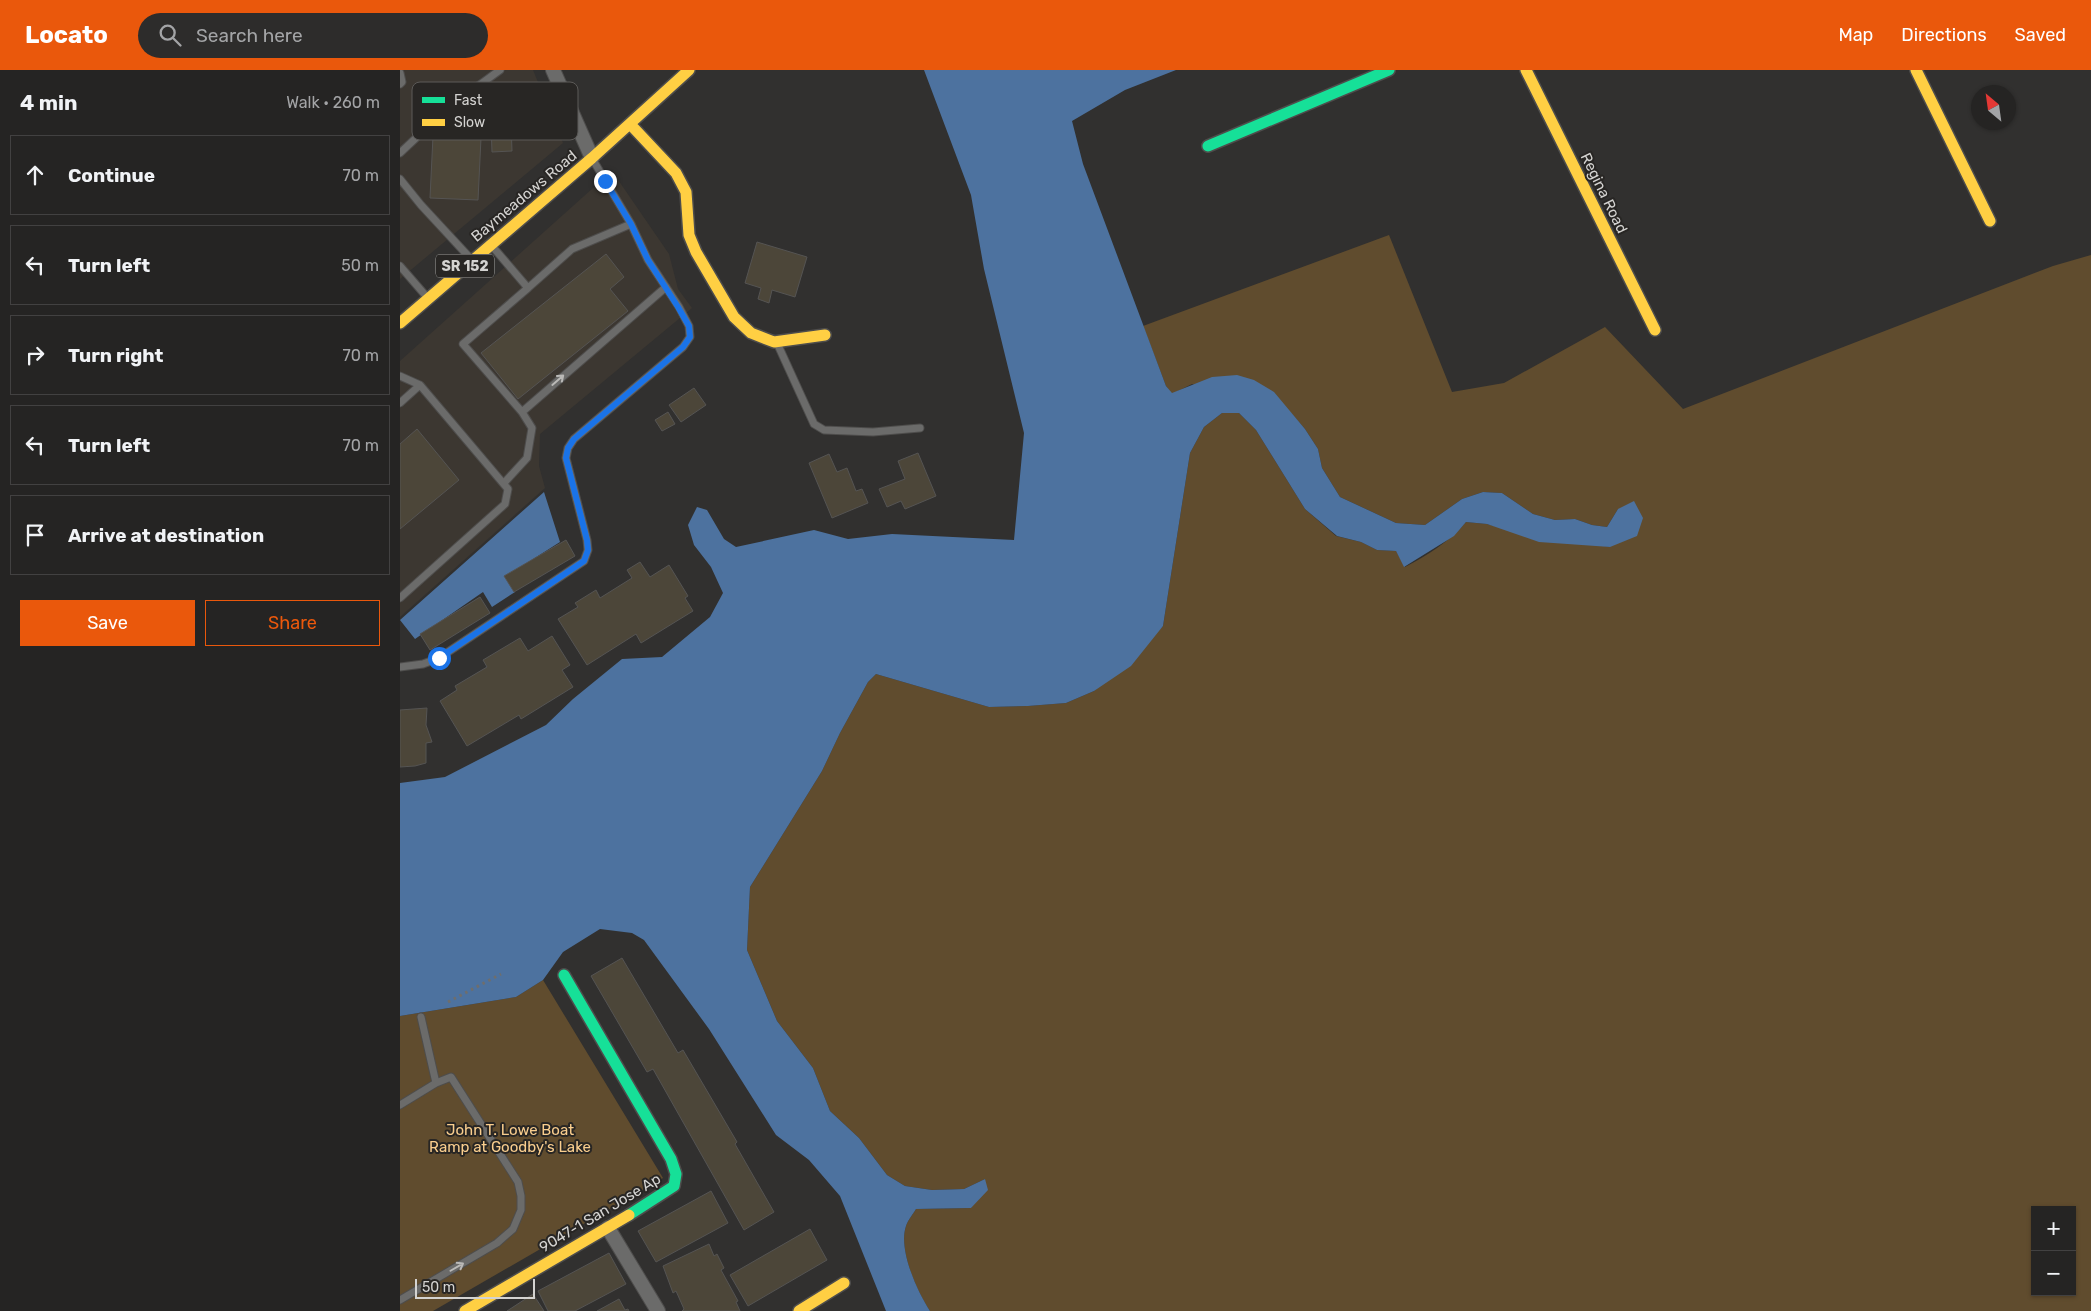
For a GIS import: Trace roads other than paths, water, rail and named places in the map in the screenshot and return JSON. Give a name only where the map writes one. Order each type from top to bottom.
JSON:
[{"type":"street","points":[[553,70],[558,82]]},
{"type":"street","name":"Baymeadows Road","points":[[400,323],[592,158],[689,70]]},
{"type":"street","points":[[1208,146],[1389,70]]},
{"type":"street","name":"Regina Road","points":[[1526,70],[1655,330]]},
{"type":"street","points":[[1916,70],[1990,221]]},
{"type":"street","points":[[630,124],[676,173],[686,192],[689,235],[696,252],[734,317],[751,333],[777,342],[825,334]]},
{"type":"street","points":[[578,126],[592,158]]},
{"type":"street","name":"9047-1 San Jose Ap","points":[[465,1311],[608,1228],[674,1186],[676,1174],[671,1158],[564,975]]},
{"type":"street","points":[[608,1228],[658,1311]]},
{"type":"street","points":[[799,1311],[844,1283]]},
{"type":"lane","points":[[484,82],[500,70]]},
{"type":"lane","points":[[400,72],[402,82],[400,84]]},
{"type":"lane","points":[[400,153],[414,140]]},
{"type":"lane","points":[[400,667],[423,664],[439,658],[584,561],[588,550],[587,540],[566,458],[568,448],[574,439],[683,347],[690,337],[689,326],[648,260],[631,224],[592,158]]},
{"type":"lane","points":[[400,179],[421,206],[472,260]]},
{"type":"lane","points":[[504,483],[527,458],[532,428],[522,412],[463,344],[572,249],[631,224]]},
{"type":"lane","points":[[490,244],[528,288]]},
{"type":"lane","points":[[400,266],[428,298]]},
{"type":"lane","points":[[522,412],[666,287]]},
{"type":"lane","points":[[777,342],[814,424],[824,430],[873,432],[920,428]]},
{"type":"lane","points":[[400,376],[420,386],[508,489],[505,504],[400,598]]},
{"type":"lane","points":[[400,403],[420,386]]},
{"type":"lane","points":[[421,1017],[436,1083]]},
{"type":"lane","points":[[400,1105],[436,1083],[451,1077],[518,1182],[521,1196],[521,1210],[513,1229],[497,1243],[400,1300]]},
{"type":"water","points":[[924,70],[1176,70],[1125,90],[1072,121],[1083,164],[1166,386],[1172,393],[1212,377],[1237,375],[1254,380],[1274,392],[1305,429],[1318,449],[1322,468],[1340,497],[1396,523],[1425,525],[1462,499],[1483,492],[1502,493],[1533,514],[1555,520],[1575,519],[1592,525],[1607,527],[1618,509],[1634,501],[1643,518],[1637,536],[1610,547],[1539,542],[1487,524],[1466,522],[1454,536],[1404,567],[1396,551],[1377,550],[1361,542],[1337,536],[1305,509],[1256,430],[1239,413],[1222,413],[1204,427],[1190,453],[1163,626],[1131,666],[1094,691],[1066,703],[1028,706],[989,707],[876,674],[868,682],[822,771],[750,887],[747,950],[777,1021],[813,1068],[830,1111],[859,1138],[887,1175],[905,1186],[932,1190],[964,1189],[985,1179],[988,1190],[971,1208],[916,1209],[906,1226],[904,1235],[905,1246],[910,1270],[930,1311],[886,1311],[840,1196],[809,1160],[776,1135],[709,1029],[644,940],[632,933],[600,929],[563,952],[543,980],[516,997],[400,1016],[400,783],[445,777],[546,725],[573,699],[622,659],[662,657],[710,617],[723,593],[711,567],[694,545],[688,525],[697,507],[707,510],[724,539],[736,547],[814,530],[848,539],[892,534],[1014,540],[1024,433],[984,269],[971,195]]},
{"type":"water","points":[[544,492],[560,542],[505,577],[515,592],[492,607],[483,592],[415,639],[400,620]]},
{"type":"park label","name":"John T. Lowe Boat Ramp at Goodby's Lake","points":[[510,1138]]}]
